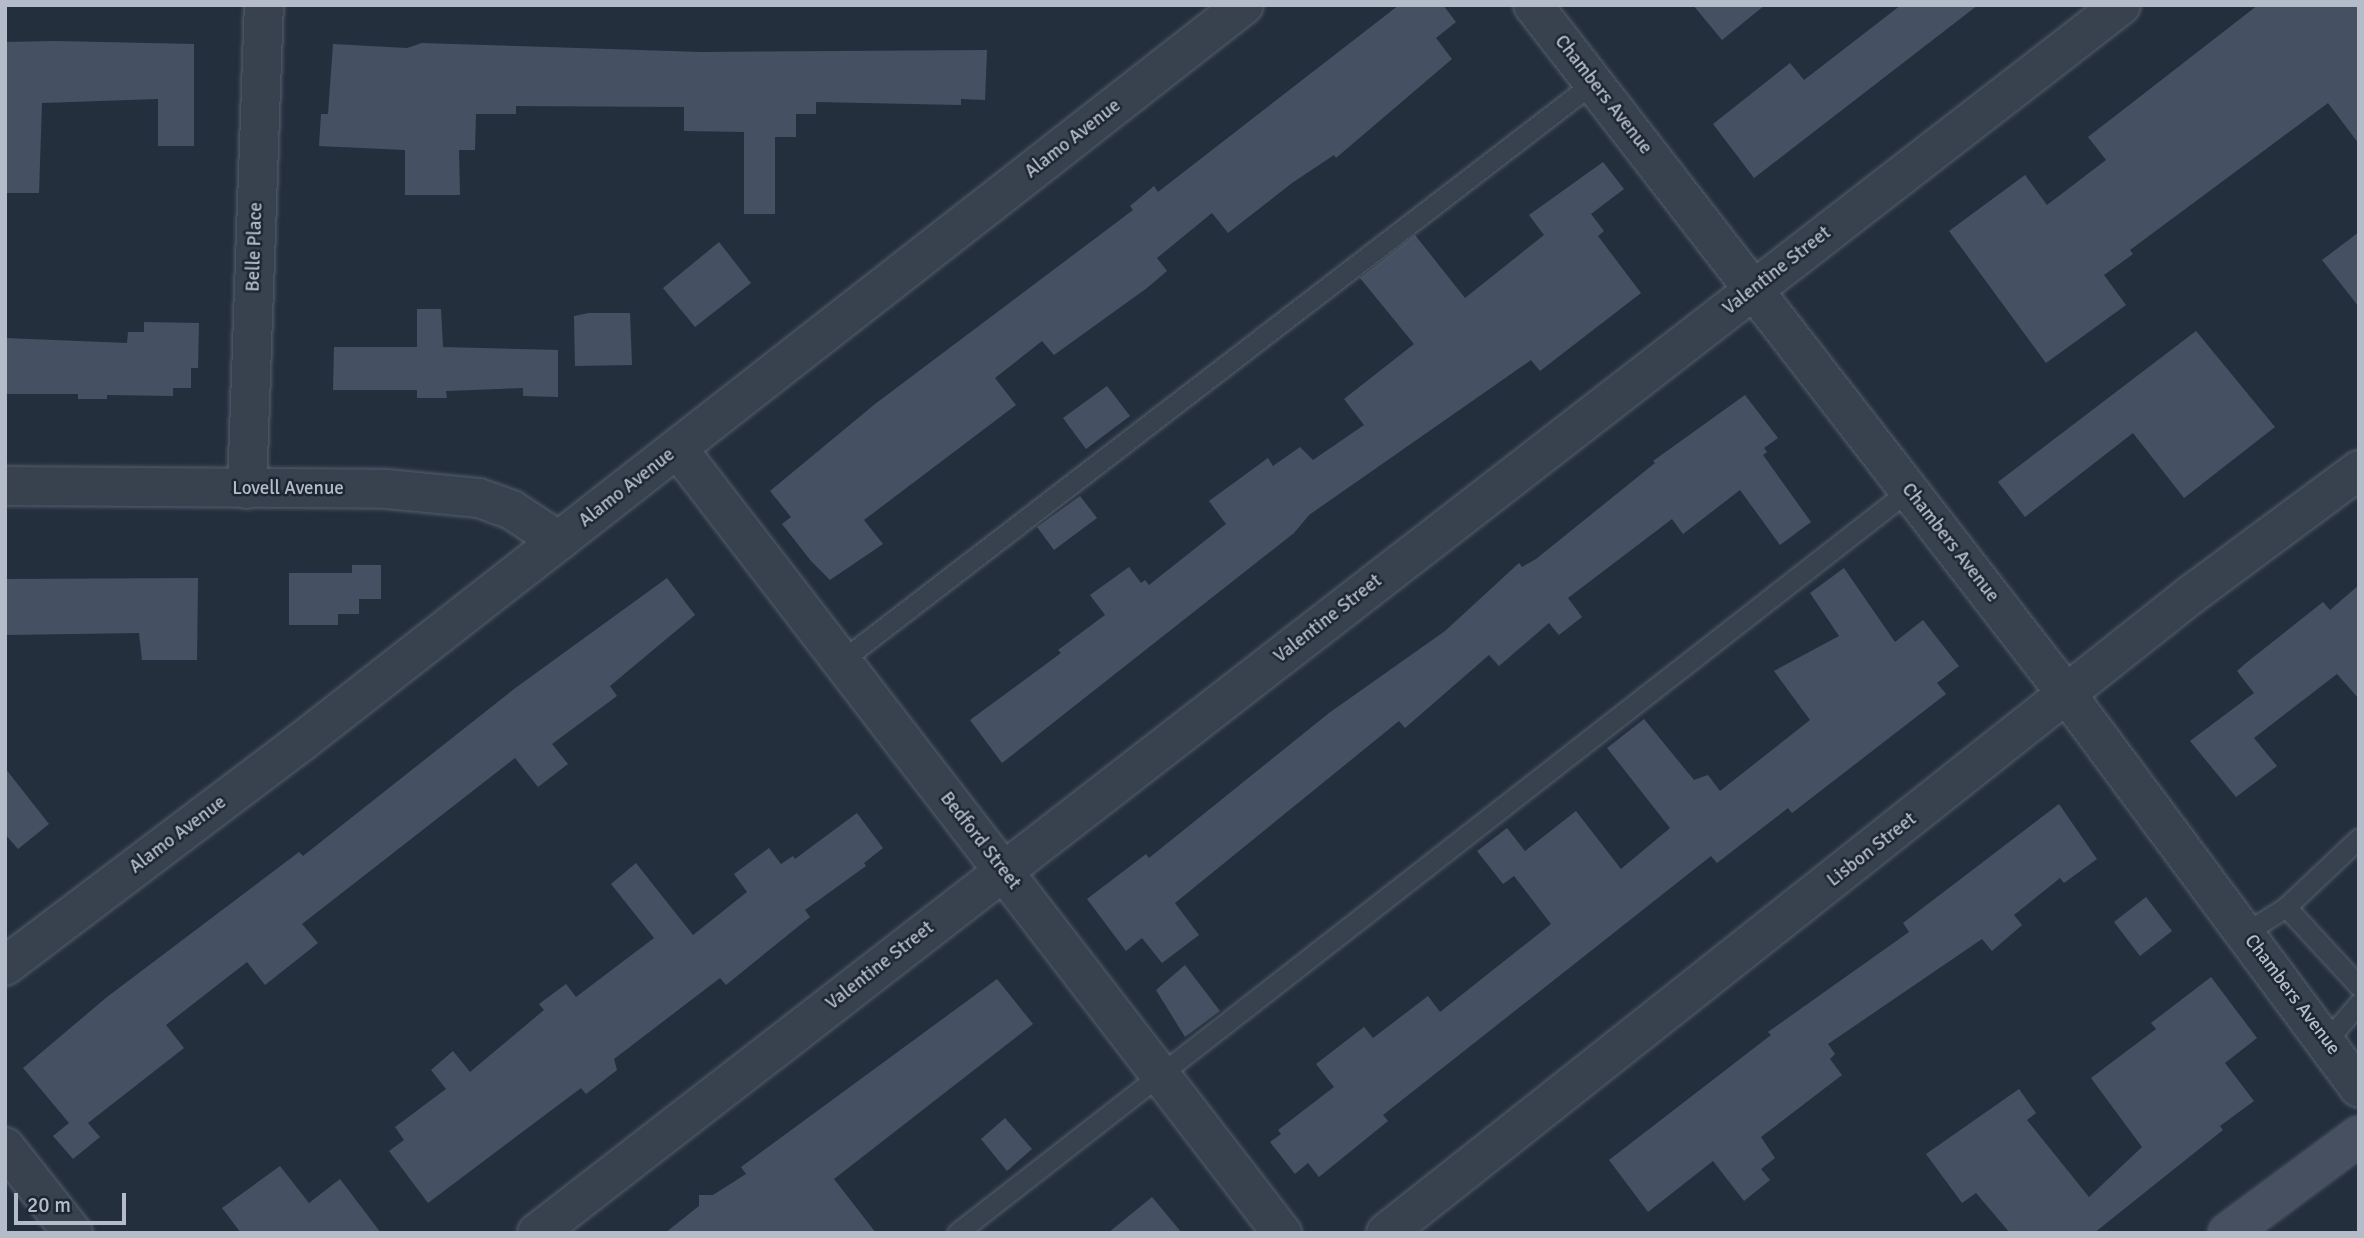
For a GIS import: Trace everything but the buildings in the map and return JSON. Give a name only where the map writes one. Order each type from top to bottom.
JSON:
[{"type":"main road","points":[[2228,1233],[2359,1136]]},
{"type":"street","name":"Belle Place","points":[[247,489],[264,5]]},
{"type":"street","name":"Chambers Avenue","points":[[1533,5],[2068,696],[2327,1040],[2359,1088]]},
{"type":"street","name":"Valentine Street","points":[[537,1233],[2121,5]]},
{"type":"street","name":"Alamo Avenue","points":[[5,965],[678,449],[1235,7]]},
{"type":"street","name":"Bedford Street","points":[[678,449],[1282,1233]]},
{"type":"street","name":"Lisbon Street","points":[[1386,1233],[2068,696],[2192,594],[2359,470]]},
{"type":"street","name":"Lovell Avenue","points":[[5,486],[387,489],[479,498],[512,510],[559,541]]},
{"type":"street","points":[[5,1147],[73,1233]]},
{"type":"lane","points":[[841,661],[1593,83]]},
{"type":"lane","points":[[957,1233],[1162,1077],[1909,490]]},
{"type":"lane","points":[[2245,933],[2286,907],[2359,838]]},
{"type":"lane","points":[[2286,907],[2359,986]]},
{"type":"lane","points":[[2327,1040],[2359,1003]]}]
